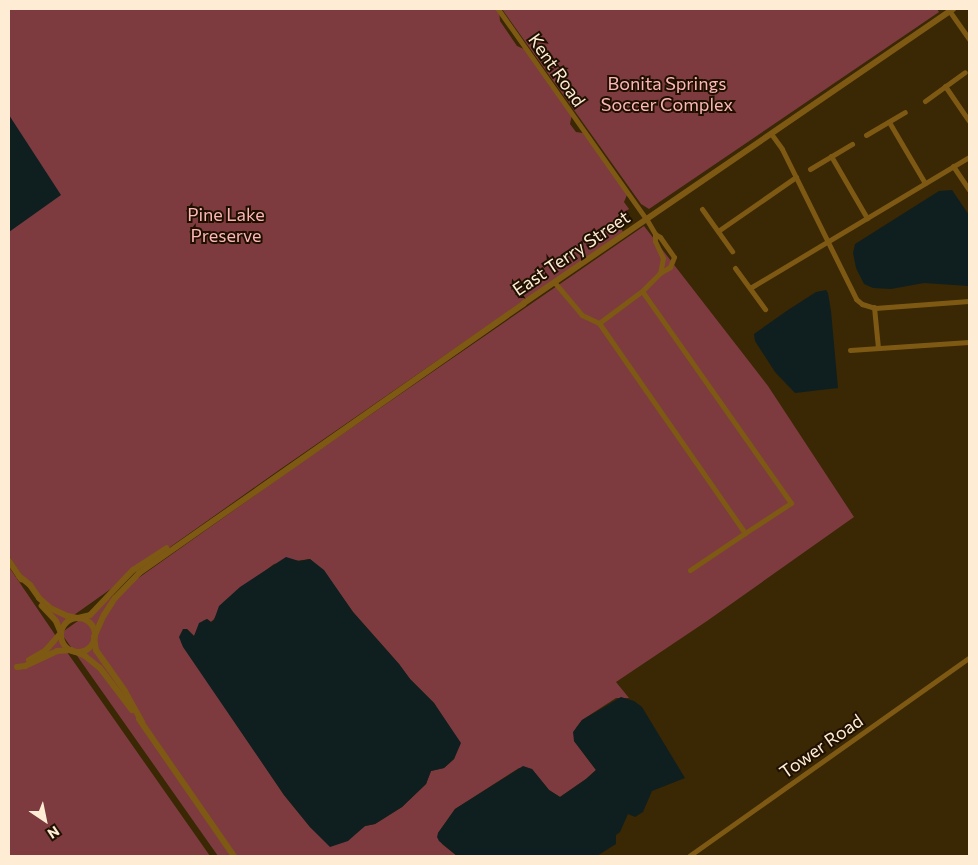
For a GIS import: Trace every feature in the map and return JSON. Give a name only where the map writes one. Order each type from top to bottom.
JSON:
[{"type":"street","name":"Kent Road","points":[[498,9],[655,234]]},
{"type":"street","name":"East Terry Street","points":[[94,637],[104,615],[128,583],[139,572],[950,10]]},
{"type":"street","points":[[950,10],[969,39]]},
{"type":"street","points":[[925,101],[965,72]]},
{"type":"street","points":[[945,86],[969,121]]},
{"type":"street","points":[[866,135],[905,112]]},
{"type":"street","points":[[889,122],[925,183]]},
{"type":"street","points":[[772,135],[796,177],[852,293],[862,304],[874,307],[969,301]]},
{"type":"street","points":[[810,169],[852,144]]},
{"type":"street","points":[[831,156],[867,218]]},
{"type":"street","points":[[750,288],[969,157]]},
{"type":"street","points":[[953,166],[969,190]]},
{"type":"street","points":[[718,231],[796,177]]},
{"type":"street","points":[[702,209],[732,251]]},
{"type":"street","points":[[655,234],[655,241],[663,258],[660,273]]},
{"type":"street","points":[[599,322],[642,291],[671,265],[674,257],[660,237],[655,234]]},
{"type":"street","points":[[661,263],[671,265]]},
{"type":"street","points":[[735,268],[765,310]]},
{"type":"street","points":[[555,283],[582,315],[599,322],[745,533]]},
{"type":"street","points":[[642,291],[791,503],[690,570]]},
{"type":"street","points":[[874,307],[878,348]]},
{"type":"street","points":[[850,350],[969,342]]},
{"type":"street","name":"East Terry Street","points":[[78,618],[95,612],[133,570],[207,525]]},
{"type":"street","points":[[9,561],[21,579],[56,621],[63,643],[71,650],[85,656],[100,668],[142,722],[234,856]]},
{"type":"street","points":[[21,579],[30,585],[50,608],[90,624],[96,650],[125,690],[142,722]]},
{"type":"street","points":[[17,668],[46,650],[61,633],[65,623],[78,618]]},
{"type":"street","points":[[9,671],[25,666],[57,651],[71,650],[78,652],[87,648],[94,637]]},
{"type":"street","name":"Tower Road","points":[[689,856],[969,658]]},
{"type":"green space","name":"Pine Lake Preserve","points":[[9,9],[499,9],[500,21],[517,46],[524,49],[572,114],[570,124],[576,132],[583,133],[618,178],[627,195],[624,202],[629,209],[620,215],[618,222],[623,232],[282,468],[57,627],[9,556]]},
{"type":"green space","name":"Bonita Springs Soccer Complex","points":[[502,9],[937,9],[939,12],[649,209],[641,204]]},
{"type":"green space","points":[[644,226],[768,386],[854,517],[707,621],[616,682],[629,698],[616,698],[582,720],[576,728],[574,741],[596,770],[586,779],[560,797],[549,790],[532,769],[519,768],[455,809],[438,833],[442,844],[457,856],[218,856],[61,633],[299,464]],"holes":[[[310,559],[326,574],[353,612],[410,679],[434,703],[460,743],[454,759],[444,768],[431,771],[426,784],[402,807],[375,824],[365,826],[351,837],[330,846],[310,827],[284,795],[181,642],[187,629],[194,636],[203,621],[207,619],[211,622],[223,603],[274,564]]]},
{"type":"green space","points":[[9,567],[62,645],[210,856],[9,856]]},
{"type":"shaded area","points":[[9,115],[61,195],[9,232]]},
{"type":"shaded area","points":[[952,190],[969,215],[969,286],[924,283],[891,289],[873,288],[864,284],[856,268],[853,253],[855,244],[939,191]]},
{"type":"shaded area","points":[[826,290],[831,311],[838,388],[795,393],[775,372],[755,341],[754,334],[816,292]]},
{"type":"shaded area","points":[[286,557],[299,561],[310,559],[324,570],[353,612],[410,679],[434,703],[461,743],[454,759],[444,768],[431,771],[426,784],[402,807],[375,824],[365,826],[348,841],[330,847],[310,827],[284,795],[183,647],[179,637],[183,629],[187,629],[194,636],[199,623],[207,619],[211,622],[214,620],[219,606],[240,587]]},
{"type":"shaded area","points":[[621,697],[634,701],[642,707],[685,778],[652,791],[643,812],[635,817],[628,814],[620,832],[616,835],[616,844],[597,856],[457,856],[439,841],[438,833],[455,809],[523,766],[532,769],[549,790],[560,797],[586,779],[596,770],[574,741],[573,732],[582,720]]}]
